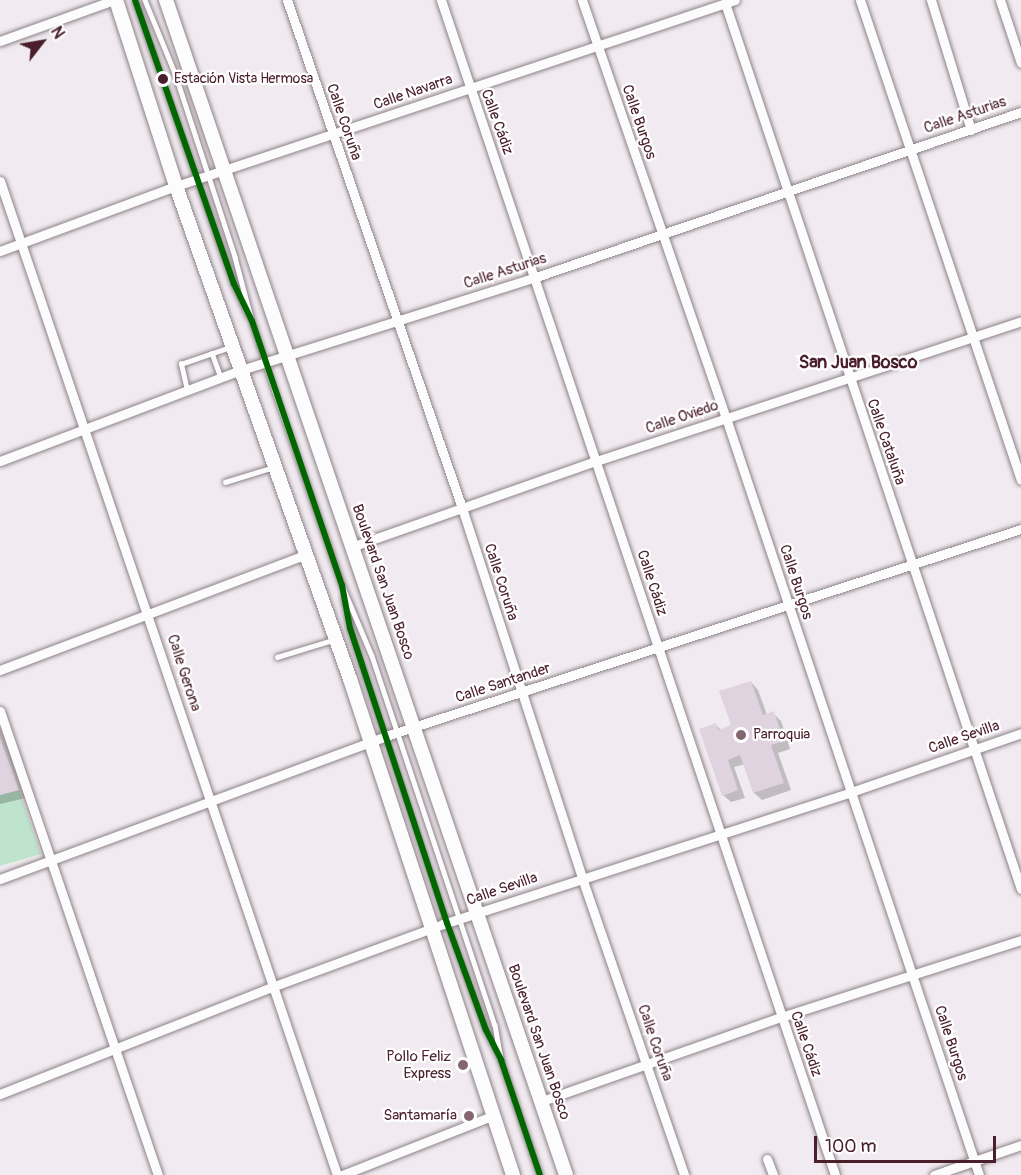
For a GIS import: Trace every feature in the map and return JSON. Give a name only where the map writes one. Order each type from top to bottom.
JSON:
[{"type":"street","points":[[0,41],[115,0],[176,186],[304,555],[336,639],[513,1175]]},
{"type":"street","name":"Boulevard San Juan Bosco","points":[[166,0],[226,170],[566,1175]]},
{"type":"street","name":"Calle Coruña","points":[[287,0],[462,508],[582,878],[684,1175]]},
{"type":"street","name":"Calle Cádiz","points":[[441,0],[469,88],[536,277],[835,1175]]},
{"type":"street","name":"Calle Burgos","points":[[582,0],[726,418],[979,1175]]},
{"type":"street","name":"Calle Navarra","points":[[0,251],[196,179],[332,136],[596,44],[735,0]]},
{"type":"street","points":[[860,0],[1021,480]]},
{"type":"street","points":[[931,0],[971,130]]},
{"type":"street","points":[[1000,0],[1021,63]]},
{"type":"street","name":"Calle Cataluña","points":[[725,3],[1021,889]]},
{"type":"street","name":"Calle Asturias","points":[[0,462],[241,370],[536,277],[1021,112]]},
{"type":"street","name":"Calle Gerona","points":[[0,181],[149,614],[272,987],[337,1175]]},
{"type":"street","name":"Calle Oviedo","points":[[354,546],[596,461],[1021,321]]},
{"type":"street","name":"Calle Santander","points":[[0,879],[386,736],[659,649],[1021,529]]},
{"type":"street","points":[[0,670],[304,555]]},
{"type":"street","points":[[0,711],[158,1175]]},
{"type":"street","name":"Calle Sevilla","points":[[0,1094],[272,987],[432,928],[721,832],[851,792],[1021,733]]},
{"type":"street","points":[[542,1101],[781,1017],[1021,940]]},
{"type":"street","points":[[342,1175],[494,1115]]},
{"type":"street","points":[[934,1175],[1021,1145]]},
{"type":"street","points":[[767,1159],[773,1175]]},
{"type":"lane","points":[[135,0],[234,284],[252,321]]},
{"type":"lane","points":[[145,0],[175,73],[235,257],[265,363],[342,585],[372,656],[398,732],[495,1026],[501,1060]]},
{"type":"lane","points":[[187,391],[181,364],[233,346]]},
{"type":"lane","points":[[212,353],[221,378]]},
{"type":"lane","points":[[225,482],[274,467]]},
{"type":"lane","points":[[342,585],[350,628],[447,923],[486,1030],[501,1060],[540,1175]]},
{"type":"lane","points":[[277,657],[336,639]]},
{"type":"green space","points":[[19,790],[41,854],[0,866],[0,795]]},
{"type":"building","name":"Parroquia","points":[[751,681],[763,715],[774,711],[784,741],[771,745],[784,783],[753,793],[740,755],[728,760],[738,790],[722,796],[699,729],[716,723],[718,730],[731,725],[719,691]]},
{"type":"building","points":[[0,738],[19,790],[0,795]]},
{"type":"transit line","points":[[135,0],[234,284],[252,321],[342,585],[350,628],[447,923],[486,1030],[501,1060],[540,1175]]},
{"type":"place","name":"Estación Vista Hermosa","points":[[163,79]]},
{"type":"place","name":"Parroquia","points":[[741,735]]},
{"type":"place","name":"Pollo Feliz Express","points":[[463,1065]]},
{"type":"place","name":"Santamaría","points":[[469,1116]]},
{"type":"district","name":"San Juan Bosco","points":[[858,363]]}]
